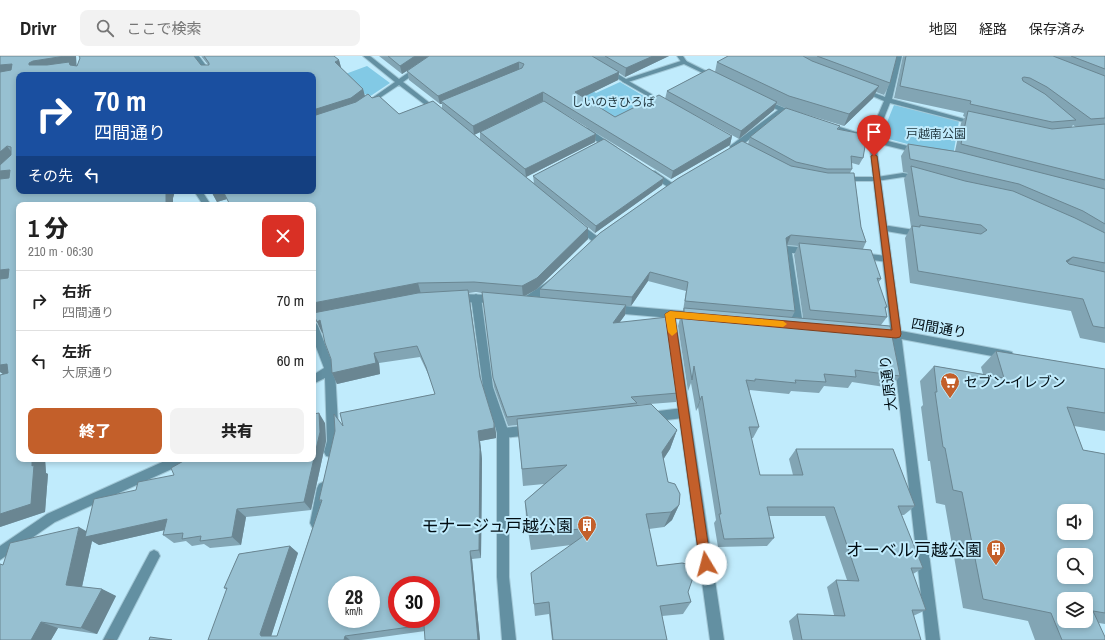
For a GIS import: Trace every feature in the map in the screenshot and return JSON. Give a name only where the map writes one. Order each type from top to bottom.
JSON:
[{"type":"street","points":[[196,56],[208,72]]},
{"type":"street","points":[[366,56],[399,82],[440,110]]},
{"type":"street","points":[[363,107],[435,56]]},
{"type":"street","points":[[584,56],[672,107]]},
{"type":"street","name":"大原通り","points":[[899,56],[888,100],[872,139],[933,640]]},
{"type":"street","points":[[625,81],[682,59],[719,79]]},
{"type":"street","points":[[860,89],[888,100],[984,125]]},
{"type":"street","points":[[754,97],[804,118]]},
{"type":"street","points":[[725,153],[739,145],[782,110]]},
{"type":"street","points":[[819,122],[872,139],[926,153]]},
{"type":"street","points":[[577,125],[600,144],[617,150]]},
{"type":"street","points":[[644,168],[671,185]]},
{"type":"street","points":[[832,179],[877,179],[903,175],[926,180]]},
{"type":"street","points":[[572,219],[596,239]]},
{"type":"street","points":[[883,228],[928,235]]},
{"type":"street","points":[[798,325],[787,249],[818,252]]},
{"type":"street","points":[[848,255],[887,259]]},
{"type":"street","points":[[541,303],[522,301],[541,292],[557,276]]},
{"type":"street","points":[[476,297],[488,386],[503,433],[503,577],[509,640]]},
{"type":"street","points":[[445,298],[476,297],[504,300]]},
{"type":"street","points":[[602,308],[708,317]]},
{"type":"street","points":[[670,314],[683,413],[717,640]]},
{"type":"street","points":[[316,324],[330,370],[333,441],[328,464]]},
{"type":"street","name":"四間通り","points":[[868,332],[896,334],[1015,356]]},
{"type":"street","points":[[316,378],[330,370]]},
{"type":"street","points":[[636,418],[683,413]]},
{"type":"street","points":[[503,433],[542,429]]},
{"type":"street","points":[[0,554],[51,518],[174,462]]},
{"type":"street","points":[[313,533],[325,479]]},
{"type":"street","points":[[110,640],[154,556]]},
{"type":"green space","points":[[367,66],[390,83],[369,97],[340,76]]},
{"type":"green space","name":"しいのきひろば","points":[[574,80],[596,93],[620,82],[664,108],[613,121],[559,87]]},
{"type":"green space","name":"戸越南公園","points":[[894,105],[959,121],[953,156],[881,137]]},
{"type":"building","points":[[0,56],[65,56],[33,61],[29,63],[29,65],[47,65],[69,62],[70,65],[77,66],[80,58],[79,56],[194,56],[201,65],[209,65],[204,56],[334,56],[339,60],[335,62],[363,89],[351,98],[316,109],[316,72],[16,72],[16,194],[166,194],[166,202],[16,202],[16,462],[32,462],[32,466],[34,465],[31,504],[0,514],[0,375],[8,373],[7,364],[0,365],[0,279],[8,278],[9,269],[0,270],[0,179],[9,178],[10,170],[0,171],[0,165],[11,155],[11,147],[7,146],[0,152],[0,72],[11,70],[12,64],[0,65]]},
{"type":"building","points":[[388,56],[415,56],[400,66]]},
{"type":"building","points":[[429,56],[592,56],[619,72],[575,92],[615,117],[659,95],[732,136],[673,171],[543,92],[473,126],[441,101],[522,68],[524,64],[519,62],[438,96],[407,71]]},
{"type":"building","points":[[605,56],[653,56],[626,68]]},
{"type":"building","points":[[728,56],[803,56],[812,61],[879,86],[849,114],[789,96],[717,62]]},
{"type":"building","points":[[817,56],[897,56],[890,83]]},
{"type":"building","points":[[906,56],[1053,56],[1105,76],[1105,118],[1091,119],[1047,87],[1030,78],[1024,77],[1022,78],[1023,81],[1045,94],[1076,120],[1052,122],[970,104],[971,101],[900,86]]},
{"type":"building","points":[[1071,56],[1105,56],[1105,69]]},
{"type":"building","points":[[709,69],[777,102],[741,131],[667,91]]},
{"type":"building","points":[[368,94],[372,98],[379,96],[399,114],[433,101],[588,228],[537,278],[522,286],[474,282],[418,283],[316,302],[316,202],[228,202],[224,194],[316,194],[316,115],[356,102]]},
{"type":"building","points":[[544,101],[596,134],[525,169],[480,132]]},
{"type":"building","points":[[786,108],[840,126],[837,129],[867,135],[863,158],[851,156],[852,169],[827,169],[796,162],[750,137]]},
{"type":"building","points":[[968,111],[1052,129],[1105,124],[1105,180],[961,144]]},
{"type":"building","points":[[604,139],[664,178],[596,226],[533,176]]},
{"type":"building","points":[[742,141],[791,166],[828,173],[854,173],[861,227],[866,242],[791,235],[786,238],[795,311],[685,301],[688,282],[650,272],[632,297],[540,289],[600,233],[677,179]]},
{"type":"building","points":[[908,144],[959,152],[1105,189],[1105,224],[1083,211],[1019,184],[910,159]]},
{"type":"building","points":[[911,166],[965,181],[1013,191],[1105,233],[1105,263],[1073,257],[1066,261],[1069,264],[1105,272],[1105,328],[1093,326],[1083,299],[918,271],[912,226],[920,227],[920,225],[981,234],[987,230],[981,225],[919,216]]},
{"type":"building","points":[[799,243],[871,250],[881,279],[877,278],[887,307],[885,307],[887,317],[810,310]]},
{"type":"building","points":[[468,290],[480,377],[494,423],[494,428],[478,431],[480,449],[479,550],[470,551],[478,640],[425,640],[424,628],[440,628],[440,576],[388,576],[388,628],[402,628],[345,636],[344,640],[208,640],[227,588],[224,588],[239,554],[290,546],[260,634],[261,636],[277,636],[322,500],[319,500],[335,431],[334,414],[343,426],[340,413],[435,394],[417,346],[374,353],[376,363],[332,373],[331,359],[325,343],[320,320],[317,322],[316,312],[418,293]]},
{"type":"building","points":[[482,292],[626,305],[613,323],[668,317],[678,393],[631,397],[637,403],[507,417],[493,378]]},
{"type":"building","points":[[684,308],[890,326],[900,376],[855,370],[856,377],[824,374],[826,382],[795,380],[796,383],[755,379],[755,381],[746,380],[759,427],[749,427],[760,475],[803,475],[796,449],[893,449],[915,506],[898,506],[923,568],[911,568],[926,610],[912,610],[921,640],[802,640],[797,614],[845,616],[836,580],[859,581],[834,507],[767,507],[774,538],[724,539],[702,396],[700,400],[694,366],[692,380],[681,314],[684,313]]},
{"type":"building","points":[[996,351],[1105,369],[1105,413],[1067,407],[1083,450],[1105,454],[1105,613],[1093,611],[1093,592],[1057,592],[1057,628],[1051,613],[983,599],[962,492],[953,490],[945,448],[943,447],[935,392],[937,392],[934,366],[1004,378]]},
{"type":"building","name":"モナージュ戸越公園","points":[[651,404],[677,430],[662,452],[668,482],[675,484],[680,494],[679,505],[671,512],[646,514],[657,566],[682,563],[697,566],[688,592],[691,602],[660,606],[667,640],[553,640],[549,602],[534,604],[531,573],[596,527],[530,535],[525,501],[567,465],[522,469],[517,419]]},
{"type":"building","points":[[319,413],[320,432],[316,450],[316,414]]},
{"type":"building","points":[[182,462],[313,462],[304,502],[237,509],[232,537],[200,541],[201,536],[182,539],[183,533],[163,535],[167,519],[85,537],[94,499],[136,490],[138,482],[174,475],[171,468]]},
{"type":"building","points":[[79,527],[66,585],[102,589],[81,628],[41,622],[31,640],[0,640],[0,564],[3,565],[10,543]]},
{"type":"building","points":[[1093,611],[1105,637],[1105,640],[1062,640],[1057,628],[1093,628]]},
{"type":"building","points":[[150,637],[172,640],[149,640]]},
{"type":"slow traffic","points":[[672,332],[670,314],[783,324]]},
{"type":"place","name":"セブン-イレブン","points":[[950,399]]},
{"type":"place","name":"モナージュ戸越公園","points":[[587,542]]},
{"type":"place","name":"オーベル戸越公園","points":[[996,566]]},
{"type":"route","points":[[706,564],[683,413],[670,314],[896,334],[874,156]]}]
